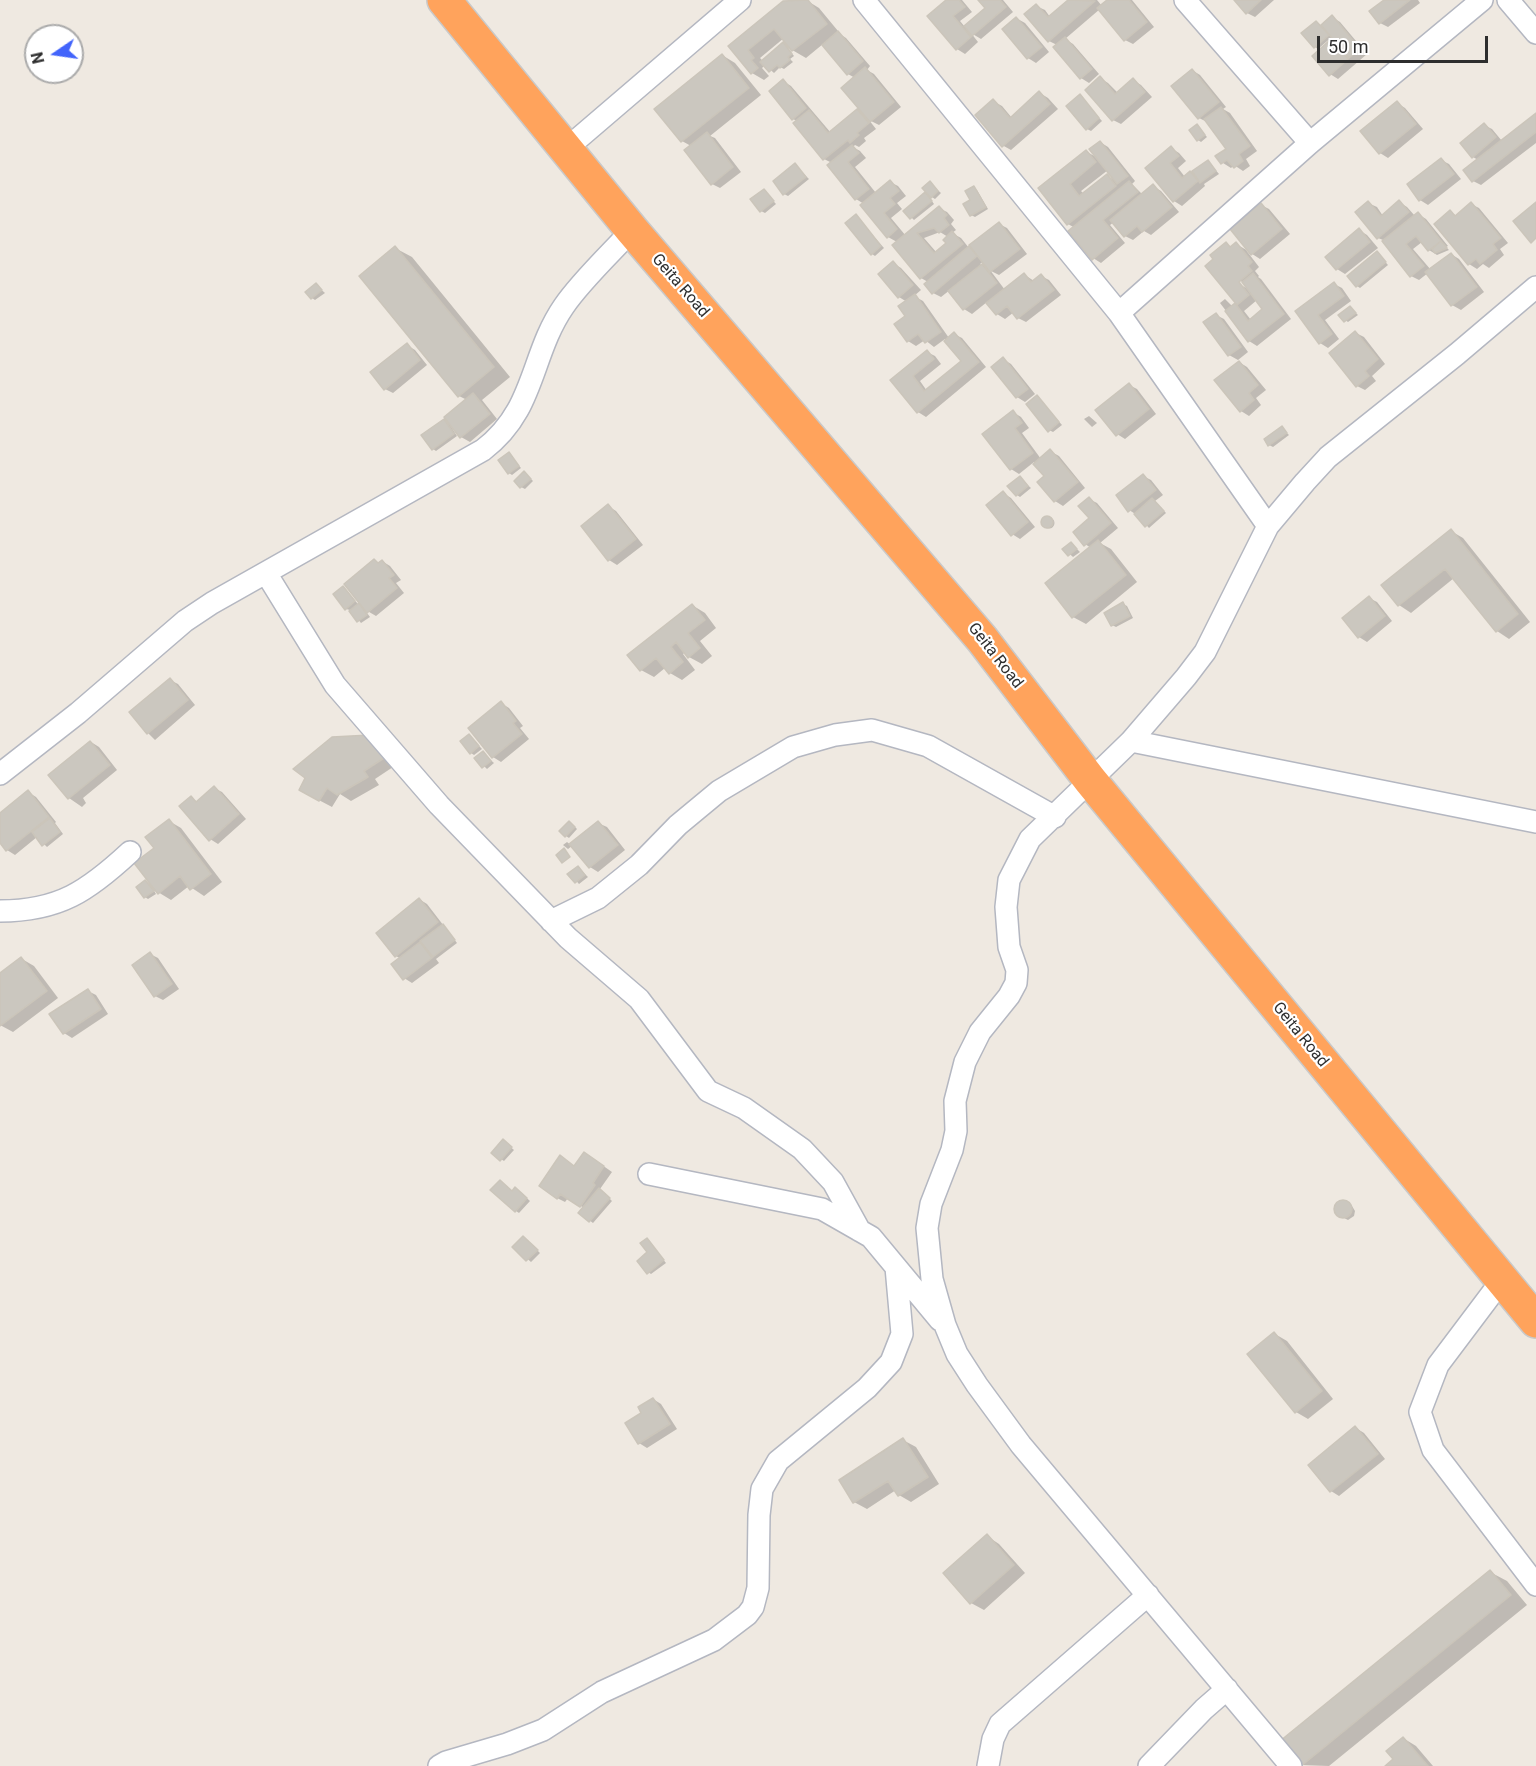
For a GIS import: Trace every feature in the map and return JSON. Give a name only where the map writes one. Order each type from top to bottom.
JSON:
[{"type":"highway","name":"Geita Road","points":[[444,0],[632,230],[982,639],[1090,780],[1536,1321]]},
{"type":"street","points":[[566,149],[740,0]]},
{"type":"street","points":[[864,0],[1119,313],[1268,526]]},
{"type":"street","points":[[1185,0],[1310,143]]},
{"type":"street","points":[[1119,313],[1310,143],[1482,0]]},
{"type":"street","points":[[1508,0],[1536,33]]},
{"type":"street","points":[[0,774],[78,713],[185,621],[212,603],[483,450],[496,440],[509,425],[523,402],[552,327],[564,306],[632,230]]},
{"type":"street","points":[[1291,1766],[1021,1445],[977,1386],[957,1354],[945,1325],[932,1279],[927,1228],[932,1204],[952,1150],[956,1131],[955,1101],[965,1062],[980,1032],[1009,996],[1016,983],[1017,970],[1009,947],[1006,923],[1009,880],[1030,839],[1131,741],[1206,652],[1268,526],[1328,457],[1458,354],[1536,287]]},
{"type":"street","points":[[266,573],[335,685],[439,806],[568,938],[639,999],[708,1091],[744,1108],[802,1149],[833,1182],[860,1231]]},
{"type":"street","points":[[551,921],[597,898],[639,865],[678,825],[719,790],[792,747],[835,735],[872,730],[928,746],[1055,816]]},
{"type":"street","points":[[1131,741],[1536,822]]},
{"type":"street","points":[[0,911],[24,910],[50,905],[81,892],[103,877],[130,852]]},
{"type":"street","points":[[649,1174],[822,1209],[871,1237],[945,1325]]},
{"type":"street","points":[[439,1766],[543,1730],[602,1692],[714,1640],[747,1615],[753,1607],[758,1588],[759,1515],[762,1489],[778,1461],[867,1388],[891,1362],[902,1334],[896,1267]]},
{"type":"street","points":[[1503,1280],[1438,1365],[1420,1412],[1433,1450],[1536,1585]]},
{"type":"street","points":[[988,1766],[993,1739],[1000,1724],[1148,1594]]},
{"type":"street","points":[[1149,1766],[1204,1709],[1227,1689]]},
{"type":"building","points":[[808,0],[827,24],[792,51],[774,29],[748,50],[754,58],[751,60],[758,68],[751,74],[728,46],[783,1]]},
{"type":"building","points":[[946,0],[959,0],[965,7],[953,16],[971,37],[956,50],[927,16]]},
{"type":"building","points":[[978,0],[1000,0],[1006,7],[972,36],[964,26],[985,8]]},
{"type":"building","points":[[1068,0],[1095,1],[1048,42],[1024,14],[1036,4],[1048,17]]},
{"type":"building","points":[[1107,0],[1129,0],[1147,22],[1124,41],[1097,8]]},
{"type":"building","points":[[1234,0],[1261,0],[1246,14]]},
{"type":"building","points":[[1384,0],[1410,0],[1379,24],[1369,11]]},
{"type":"building","points":[[1332,15],[1360,49],[1349,58],[1321,25]]},
{"type":"building","points":[[1016,17],[1042,47],[1027,59],[1002,29]]},
{"type":"building","points":[[1316,21],[1329,35],[1314,48],[1301,33]]},
{"type":"building","points":[[838,31],[863,61],[847,75],[822,45]]},
{"type":"building","points":[[1065,37],[1092,69],[1080,79],[1053,47]]},
{"type":"building","points":[[1331,39],[1348,59],[1329,76],[1312,56]]},
{"type":"building","points":[[783,42],[792,54],[788,57],[790,60],[780,68],[777,65],[769,72],[760,62]]},
{"type":"building","points":[[722,54],[749,88],[681,142],[654,109]]},
{"type":"building","points":[[865,67],[894,102],[870,122],[841,88]]},
{"type":"building","points":[[1192,69],[1219,102],[1198,119],[1171,86]]},
{"type":"building","points":[[1100,76],[1115,94],[1133,78],[1145,92],[1112,121],[1085,90]]},
{"type":"building","points":[[783,79],[806,108],[792,120],[769,91]]},
{"type":"building","points":[[1039,91],[1050,104],[1002,147],[975,115],[993,99],[1010,118]]},
{"type":"building","points":[[1080,94],[1099,118],[1086,130],[1066,106]]},
{"type":"building","points":[[1397,101],[1416,124],[1379,154],[1360,131]]},
{"type":"building","points":[[1221,107],[1250,146],[1239,154],[1243,161],[1234,168],[1227,160],[1221,164],[1215,156],[1226,149],[1204,119]]},
{"type":"building","points":[[857,109],[869,123],[857,133],[859,135],[850,143],[848,140],[823,160],[793,123],[809,110],[828,133]]},
{"type":"building","points":[[1536,113],[1536,132],[1472,182],[1463,170]]},
{"type":"building","points":[[1484,123],[1496,137],[1472,158],[1460,143]]},
{"type":"building","points":[[1197,124],[1205,135],[1197,141],[1189,130]]},
{"type":"building","points":[[707,132],[733,167],[711,185],[684,150]]},
{"type":"building","points":[[1100,141],[1128,176],[1117,184],[1089,149]]},
{"type":"building","points":[[852,145],[859,153],[848,162],[869,189],[855,200],[827,165]]},
{"type":"building","points":[[1171,146],[1179,156],[1170,163],[1182,178],[1190,171],[1198,181],[1173,202],[1145,168]]},
{"type":"building","points":[[1086,150],[1096,162],[1070,184],[1079,196],[1107,174],[1116,186],[1067,225],[1038,188]]},
{"type":"building","points":[[1441,158],[1454,174],[1419,201],[1407,184]]},
{"type":"building","points":[[1208,160],[1216,171],[1200,183],[1192,171]]},
{"type":"building","points":[[795,163],[806,177],[783,195],[773,181]]},
{"type":"building","points":[[890,180],[899,191],[890,198],[895,204],[884,213],[897,229],[887,238],[860,205]]},
{"type":"building","points":[[930,181],[938,191],[931,198],[922,188]]},
{"type":"building","points":[[1129,181],[1138,192],[1103,220],[1118,238],[1092,260],[1068,231]]},
{"type":"building","points":[[1153,184],[1172,207],[1142,232],[1137,226],[1124,237],[1110,220]]},
{"type":"building","points":[[974,186],[986,207],[970,216],[963,204],[970,200],[965,191]]},
{"type":"building","points":[[764,189],[774,201],[760,212],[750,199]]},
{"type":"building","points":[[925,192],[932,201],[910,219],[903,211]]},
{"type":"building","points":[[1399,200],[1409,212],[1377,239],[1355,212],[1368,201],[1381,216]]},
{"type":"building","points":[[1471,202],[1501,238],[1493,244],[1497,250],[1480,264],[1476,259],[1468,265],[1434,224],[1450,210],[1455,216]]},
{"type":"building","points":[[1536,202],[1536,238],[1531,243],[1513,221]]},
{"type":"building","points":[[1261,203],[1282,229],[1251,255],[1230,229]]},
{"type":"building","points":[[939,206],[947,215],[944,218],[949,225],[939,233],[934,228],[917,233],[934,253],[946,243],[943,240],[952,231],[963,244],[920,279],[892,245]]},
{"type":"building","points":[[1418,212],[1441,241],[1428,251],[1416,236],[1406,244],[1424,266],[1410,277],[1382,241]]},
{"type":"building","points":[[856,214],[881,246],[871,255],[845,223]]},
{"type":"building","points":[[999,222],[1020,249],[990,272],[969,245]]},
{"type":"building","points":[[1359,228],[1370,242],[1336,270],[1325,257]]},
{"type":"building","points":[[1441,241],[1447,248],[1435,253],[1432,249]]},
{"type":"building","points":[[1226,242],[1230,247],[1236,242],[1252,262],[1248,266],[1252,271],[1239,282],[1249,295],[1237,305],[1205,266],[1213,259],[1210,255]]},
{"type":"building","points":[[395,246],[494,367],[458,397],[359,276]]},
{"type":"building","points":[[969,246],[977,256],[932,294],[924,284]]},
{"type":"building","points":[[1377,251],[1386,262],[1356,287],[1347,276]]},
{"type":"building","points":[[1451,253],[1477,287],[1451,306],[1425,272]]},
{"type":"building","points":[[893,261],[913,285],[898,298],[878,274]]},
{"type":"building","points":[[982,264],[997,283],[963,310],[948,291]]},
{"type":"building","points":[[1024,273],[1031,282],[1041,274],[1054,290],[1017,319],[1007,306],[996,315],[986,303]]},
{"type":"building","points":[[1253,273],[1284,314],[1248,342],[1225,311],[1235,303],[1248,321],[1262,309],[1242,282]]},
{"type":"building","points":[[1334,282],[1344,296],[1318,315],[1332,334],[1319,344],[1295,311]]},
{"type":"building","points":[[316,283],[322,290],[311,299],[305,292]]},
{"type":"building","points":[[915,294],[941,332],[925,343],[918,334],[907,342],[894,324],[905,316],[898,306]]},
{"type":"building","points":[[1350,306],[1356,313],[1344,322],[1338,315]]},
{"type":"building","points":[[1216,313],[1241,347],[1228,356],[1203,322]]},
{"type":"building","points":[[1355,331],[1378,359],[1365,371],[1369,376],[1356,387],[1329,353]]},
{"type":"building","points":[[954,332],[979,362],[917,413],[890,380],[927,350],[934,359],[913,376],[924,391],[961,361],[944,341]]},
{"type":"building","points":[[407,343],[420,360],[384,390],[370,372]]},
{"type":"building","points":[[1003,357],[1028,389],[1016,398],[991,367]]},
{"type":"building","points":[[1239,361],[1258,385],[1249,393],[1254,400],[1240,412],[1214,380]]},
{"type":"building","points":[[1129,383],[1149,409],[1116,436],[1095,410]]},
{"type":"building","points":[[473,393],[490,414],[460,438],[444,417]]},
{"type":"building","points":[[1037,395],[1059,422],[1048,432],[1026,404]]},
{"type":"building","points":[[1013,410],[1022,423],[1015,428],[1033,453],[1010,470],[982,434]]},
{"type":"building","points":[[444,419],[454,434],[432,450],[421,435]]},
{"type":"building","points":[[1282,426],[1287,433],[1268,446],[1264,439]]},
{"type":"building","points":[[1050,449],[1078,482],[1054,502],[1037,482],[1044,476],[1033,464]]},
{"type":"building","points":[[509,452],[519,466],[508,474],[498,460]]},
{"type":"building","points":[[524,471],[531,479],[520,488],[514,481]]},
{"type":"building","points":[[1143,474],[1156,490],[1128,512],[1116,495]]},
{"type":"building","points":[[1020,476],[1028,486],[1016,496],[1007,486]]},
{"type":"building","points":[[1003,491],[1028,522],[1011,536],[986,505]]},
{"type":"building","points":[[1089,497],[1111,523],[1084,546],[1073,532],[1089,518],[1078,506]]},
{"type":"building","points":[[1152,498],[1164,511],[1145,527],[1134,514]]},
{"type":"building","points":[[608,504],[636,539],[608,561],[581,526]]},
{"type":"building","points":[[1049,516],[1053,522],[1049,528],[1045,528],[1041,520]]},
{"type":"building","points":[[1451,529],[1518,614],[1496,632],[1445,569],[1398,606],[1381,585]]},
{"type":"building","points":[[1098,540],[1126,575],[1072,618],[1045,583]]},
{"type":"building","points":[[1071,542],[1077,549],[1068,556],[1062,549]]},
{"type":"building","points":[[374,559],[378,563],[382,560],[394,575],[389,578],[397,588],[367,613],[344,584]]},
{"type":"building","points":[[343,586],[355,601],[345,610],[333,594]]},
{"type":"building","points":[[1369,596],[1385,616],[1358,638],[1342,618]]},
{"type":"building","points":[[1123,602],[1130,616],[1111,626],[1104,613]]},
{"type":"building","points":[[359,603],[367,615],[357,622],[349,611]]},
{"type":"building","points":[[692,604],[705,620],[688,633],[700,648],[688,658],[676,642],[671,647],[683,662],[669,674],[656,658],[640,671],[627,655]]},
{"type":"building","points":[[170,678],[188,700],[147,734],[129,712]]},
{"type":"building","points":[[501,701],[516,721],[513,723],[522,734],[492,758],[468,728]]},
{"type":"building","points":[[469,734],[479,746],[470,754],[460,741]]},
{"type":"building","points":[[370,735],[384,758],[364,771],[368,777],[337,795],[327,788],[319,801],[299,790],[305,778],[293,769],[332,737]]},
{"type":"building","points":[[90,741],[110,765],[68,799],[48,775]]},
{"type":"building","points":[[483,751],[491,761],[482,768],[474,758]]},
{"type":"building","points":[[214,786],[239,814],[209,841],[179,806],[191,796],[196,802]]},
{"type":"building","points":[[28,790],[49,817],[6,851],[0,843],[0,813]]},
{"type":"building","points":[[50,818],[60,832],[42,846],[32,832]]},
{"type":"building","points":[[169,819],[211,874],[190,890],[180,876],[158,894],[134,863],[154,848],[145,837]]},
{"type":"building","points":[[569,821],[575,827],[565,837],[559,831]]},
{"type":"building","points":[[598,821],[618,845],[589,868],[569,844]]},
{"type":"building","points":[[564,848],[570,857],[562,863],[556,855]]},
{"type":"building","points":[[578,866],[585,875],[575,883],[567,874]]},
{"type":"building","points":[[145,880],[154,891],[144,898],[136,887]]},
{"type":"building","points":[[419,898],[438,922],[395,957],[376,933]]},
{"type":"building","points":[[443,924],[455,940],[433,957],[420,941]]},
{"type":"building","points":[[420,942],[432,958],[403,980],[391,964]]},
{"type":"building","points":[[150,952],[172,984],[154,997],[132,965]]},
{"type":"building","points":[[21,957],[47,991],[0,1026],[0,973]]},
{"type":"building","points":[[88,989],[101,1009],[63,1034],[49,1014]]},
{"type":"building","points":[[503,1139],[512,1147],[500,1161],[491,1153]]},
{"type":"building","points":[[584,1152],[604,1166],[593,1183],[595,1185],[580,1207],[560,1194],[557,1199],[539,1186],[560,1155],[574,1166]]},
{"type":"building","points":[[500,1180],[512,1191],[515,1187],[527,1198],[515,1212],[490,1190]]},
{"type":"building","points":[[599,1188],[610,1198],[589,1222],[578,1213]]},
{"type":"building","points":[[1339,1200],[1347,1200],[1352,1205],[1350,1216],[1339,1218],[1334,1213],[1334,1205]]},
{"type":"building","points":[[523,1236],[538,1250],[526,1261],[512,1247]]},
{"type":"building","points":[[647,1238],[664,1260],[647,1274],[637,1261],[647,1252],[640,1243]]},
{"type":"building","points":[[1274,1332],[1322,1391],[1295,1413],[1247,1354]]},
{"type":"building","points":[[653,1398],[670,1424],[638,1444],[625,1423],[641,1413],[638,1407]]},
{"type":"building","points":[[1355,1426],[1378,1454],[1330,1492],[1308,1465]]},
{"type":"building","points":[[903,1438],[928,1477],[898,1496],[888,1481],[853,1503],[839,1480]]},
{"type":"building","points":[[987,1534],[1014,1565],[970,1604],[943,1573]]},
{"type":"building","points":[[1490,1570],[1511,1595],[1301,1766],[1280,1741]]},
{"type":"building","points":[[1403,1737],[1428,1766],[1385,1766],[1393,1759],[1386,1751]]}]
